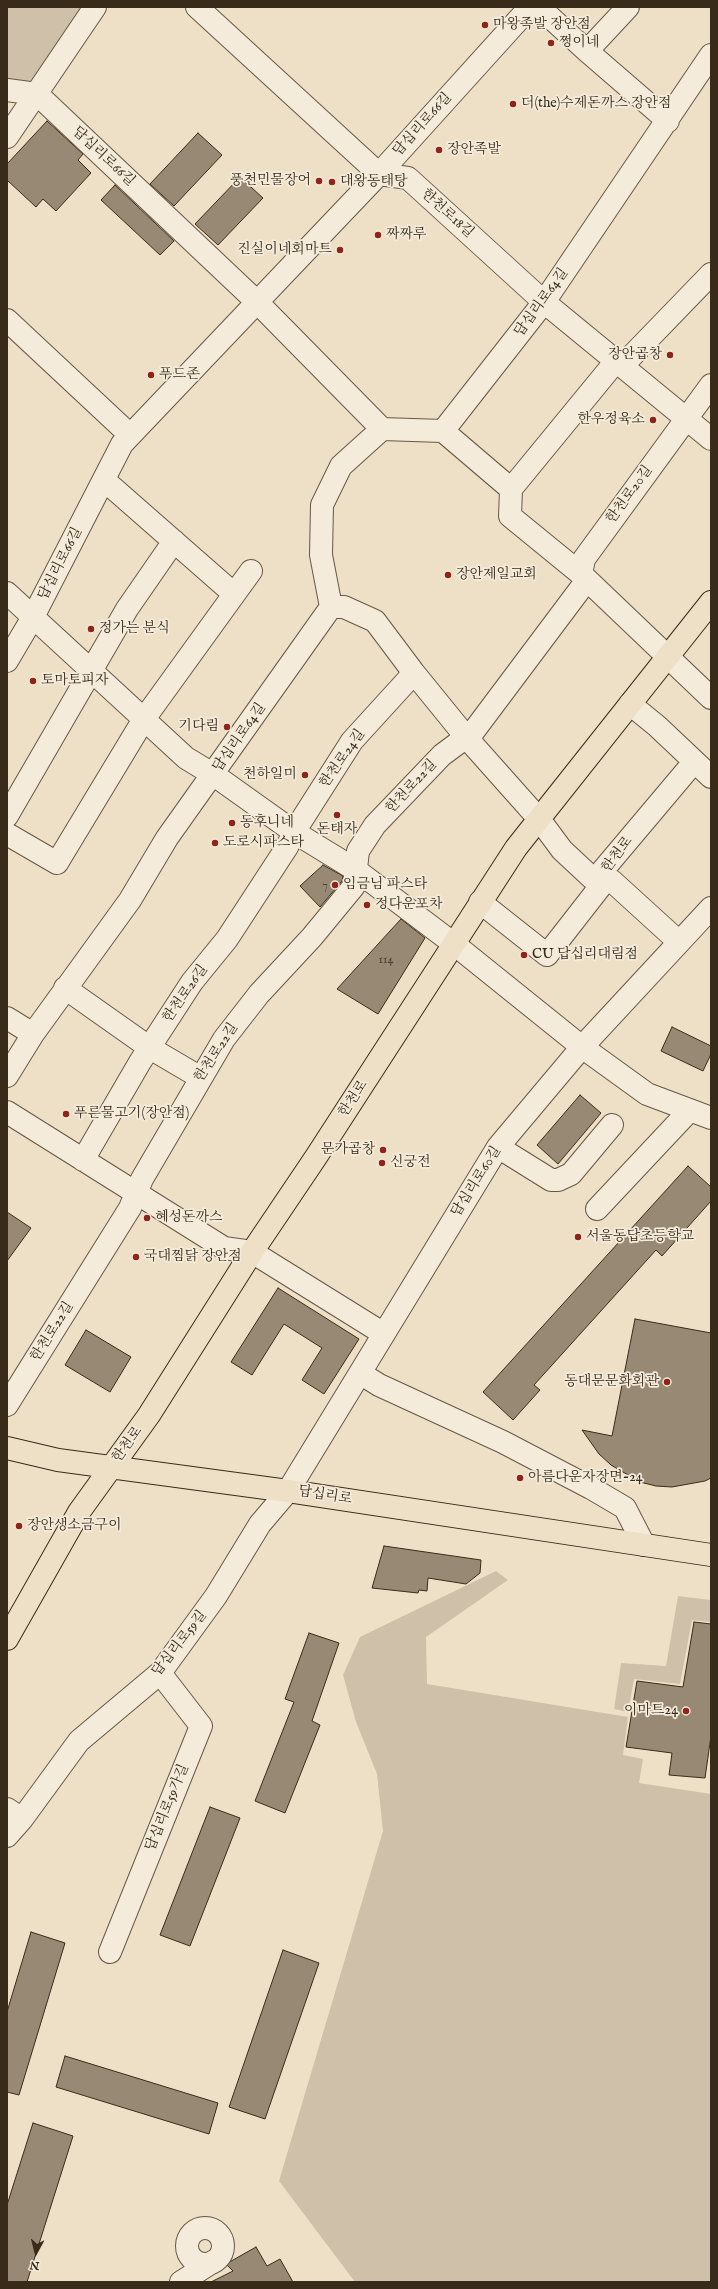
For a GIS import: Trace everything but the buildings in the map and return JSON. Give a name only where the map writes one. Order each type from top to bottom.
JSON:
[{"type":"main road","name":"한천로","points":[[7,1639],[79,1512],[149,1415],[252,1252],[516,848],[711,602]]},
{"type":"main road","name":"답십리로","points":[[7,1448],[58,1460],[288,1491],[711,1555]]},
{"type":"street","points":[[7,137],[95,7]]},
{"type":"street","points":[[198,7],[379,174]]},
{"type":"street","points":[[587,51],[628,7]]},
{"type":"street","points":[[525,9],[587,51],[668,121]]},
{"type":"street","name":"답십리로66길","points":[[10,649],[33,618],[122,444],[379,174],[525,9]]},
{"type":"street","name":"답십리로64길","points":[[443,431],[544,302],[668,121],[711,55]]},
{"type":"street","points":[[7,90],[37,94]]},
{"type":"street","name":"답십리로66길","points":[[37,94],[257,302],[382,429]]},
{"type":"street","name":"한천로18길","points":[[379,174],[408,178],[544,302],[711,439]]},
{"type":"street","points":[[711,274],[619,364],[511,489],[510,516],[584,577],[711,698]]},
{"type":"street","points":[[7,320],[130,435]]},
{"type":"street","points":[[686,418],[711,385]]},
{"type":"street","name":"한천로20길","points":[[584,577],[584,560],[686,418]]},
{"type":"street","points":[[511,489],[443,431],[382,429],[341,466],[322,505],[320,556],[331,607],[344,607],[375,621],[414,673],[466,737],[539,819]]},
{"type":"street","points":[[104,480],[234,594]]},
{"type":"street","points":[[7,816],[127,609],[174,542]]},
{"type":"street","points":[[7,834],[56,863],[144,719],[251,571]]},
{"type":"street","name":"한천로22길","points":[[7,1406],[130,1208],[142,1179],[224,1039],[259,994],[312,937],[354,886],[358,851],[375,826],[442,755],[473,732],[584,577]]},
{"type":"street","points":[[7,593],[186,758],[214,775],[294,832],[356,870],[454,944],[582,1047],[647,1094],[711,1118]]},
{"type":"street","name":"답십리로64길","points":[[7,1076],[33,1034],[65,988],[130,900],[168,838],[214,775],[331,607]]},
{"type":"street","name":"한천로24길","points":[[294,832],[352,741],[414,673]]},
{"type":"street","points":[[630,704],[657,726],[711,777]]},
{"type":"street","name":"한천로","points":[[539,819],[562,850],[592,878],[602,879],[603,870],[694,762]]},
{"type":"street","name":"한천로26길","points":[[83,1160],[150,1048],[192,982],[227,939],[287,848],[294,832]]},
{"type":"street","points":[[480,902],[547,955],[600,887],[602,879],[612,881],[679,942]]},
{"type":"street","name":"답십리로60길","points":[[288,1491],[498,1147],[582,1047],[711,908]]},
{"type":"street","points":[[65,988],[150,1048],[200,1078]]},
{"type":"street","points":[[7,1018],[33,1034]]},
{"type":"street","points":[[597,1209],[690,1110]]},
{"type":"street","points":[[7,1112],[224,1248],[252,1252],[384,1334]]},
{"type":"street","points":[[498,1147],[551,1180],[558,1180],[571,1174],[612,1125]]},
{"type":"street","points":[[360,1373],[379,1385],[502,1442],[591,1488],[624,1508],[644,1545]]},
{"type":"street","name":"답십리로59길","points":[[7,1836],[14,1814],[79,1741],[160,1673],[216,1596],[260,1524],[288,1491]]},
{"type":"street","name":"답십리로59가길","points":[[110,1952],[201,1726],[160,1673]]},
{"type":"street","points":[[181,2282],[214,2261]]},
{"type":"shaded area","points":[[7,7],[87,7],[34,87],[7,82]]},
{"type":"shaded area","points":[[496,1571],[508,1580],[426,1637],[427,1684],[628,1717],[623,1755],[643,1759],[639,1783],[711,1794],[711,2282],[355,2282],[279,2181],[383,1831],[377,1774],[356,1722],[343,1675],[360,1637]]},
{"type":"shaded area","points":[[678,1596],[711,1600],[711,1622],[692,1620],[680,1684],[634,1679],[628,1712],[614,1709],[621,1663],[666,1666]]},
{"type":"place","name":"마왕족발 장안점","points":[[485,25]]},
{"type":"place","name":"쩡이네","points":[[551,43]]},
{"type":"place","name":"더(the)수제돈까스 장안점","points":[[513,104]]},
{"type":"place","name":"장안족발","points":[[439,150]]},
{"type":"place","name":"풍천민물장어","points":[[319,181]]},
{"type":"place","name":"대왕동태탕","points":[[332,182]]},
{"type":"place","name":"짜짜루","points":[[378,235]]},
{"type":"place","name":"진실이네회마트","points":[[340,250]]},
{"type":"place","name":"장안곱창","points":[[670,355]]},
{"type":"place","name":"푸드존","points":[[151,375]]},
{"type":"place","name":"한우정육소","points":[[653,420]]},
{"type":"place","name":"장안제일교회","points":[[448,575]]},
{"type":"place","name":"정가는 분식","points":[[91,629]]},
{"type":"place","name":"토마토피자","points":[[33,681]]},
{"type":"place","name":"기다림","points":[[227,727]]},
{"type":"place","name":"천하일미","points":[[305,775]]},
{"type":"place","name":"돈태자","points":[[337,815]]},
{"type":"place","name":"동후니네","points":[[232,823]]},
{"type":"place","name":"도로시파스타","points":[[215,843]]},
{"type":"place","name":"임금님 파스타","points":[[335,885]]},
{"type":"place","name":"정다운포차","points":[[367,905]]},
{"type":"place","name":"CU 답십리대림점","points":[[524,955]]},
{"type":"place","name":"푸른물고기(장안점)","points":[[66,1114]]},
{"type":"place","name":"문가곱창","points":[[383,1150]]},
{"type":"place","name":"신궁전","points":[[382,1163]]},
{"type":"place","name":"혜성돈까스","points":[[147,1218]]},
{"type":"place","name":"서울동답초등학교","points":[[578,1237]]},
{"type":"place","name":"국대찜닭 장안점","points":[[136,1257]]},
{"type":"place","name":"동대문문화회관","points":[[667,1382]]},
{"type":"place","name":"아름다운자장면-24","points":[[520,1478]]},
{"type":"place","name":"장안생소금구이","points":[[19,1526]]},
{"type":"place","name":"이마트24","points":[[686,1711]]}]
